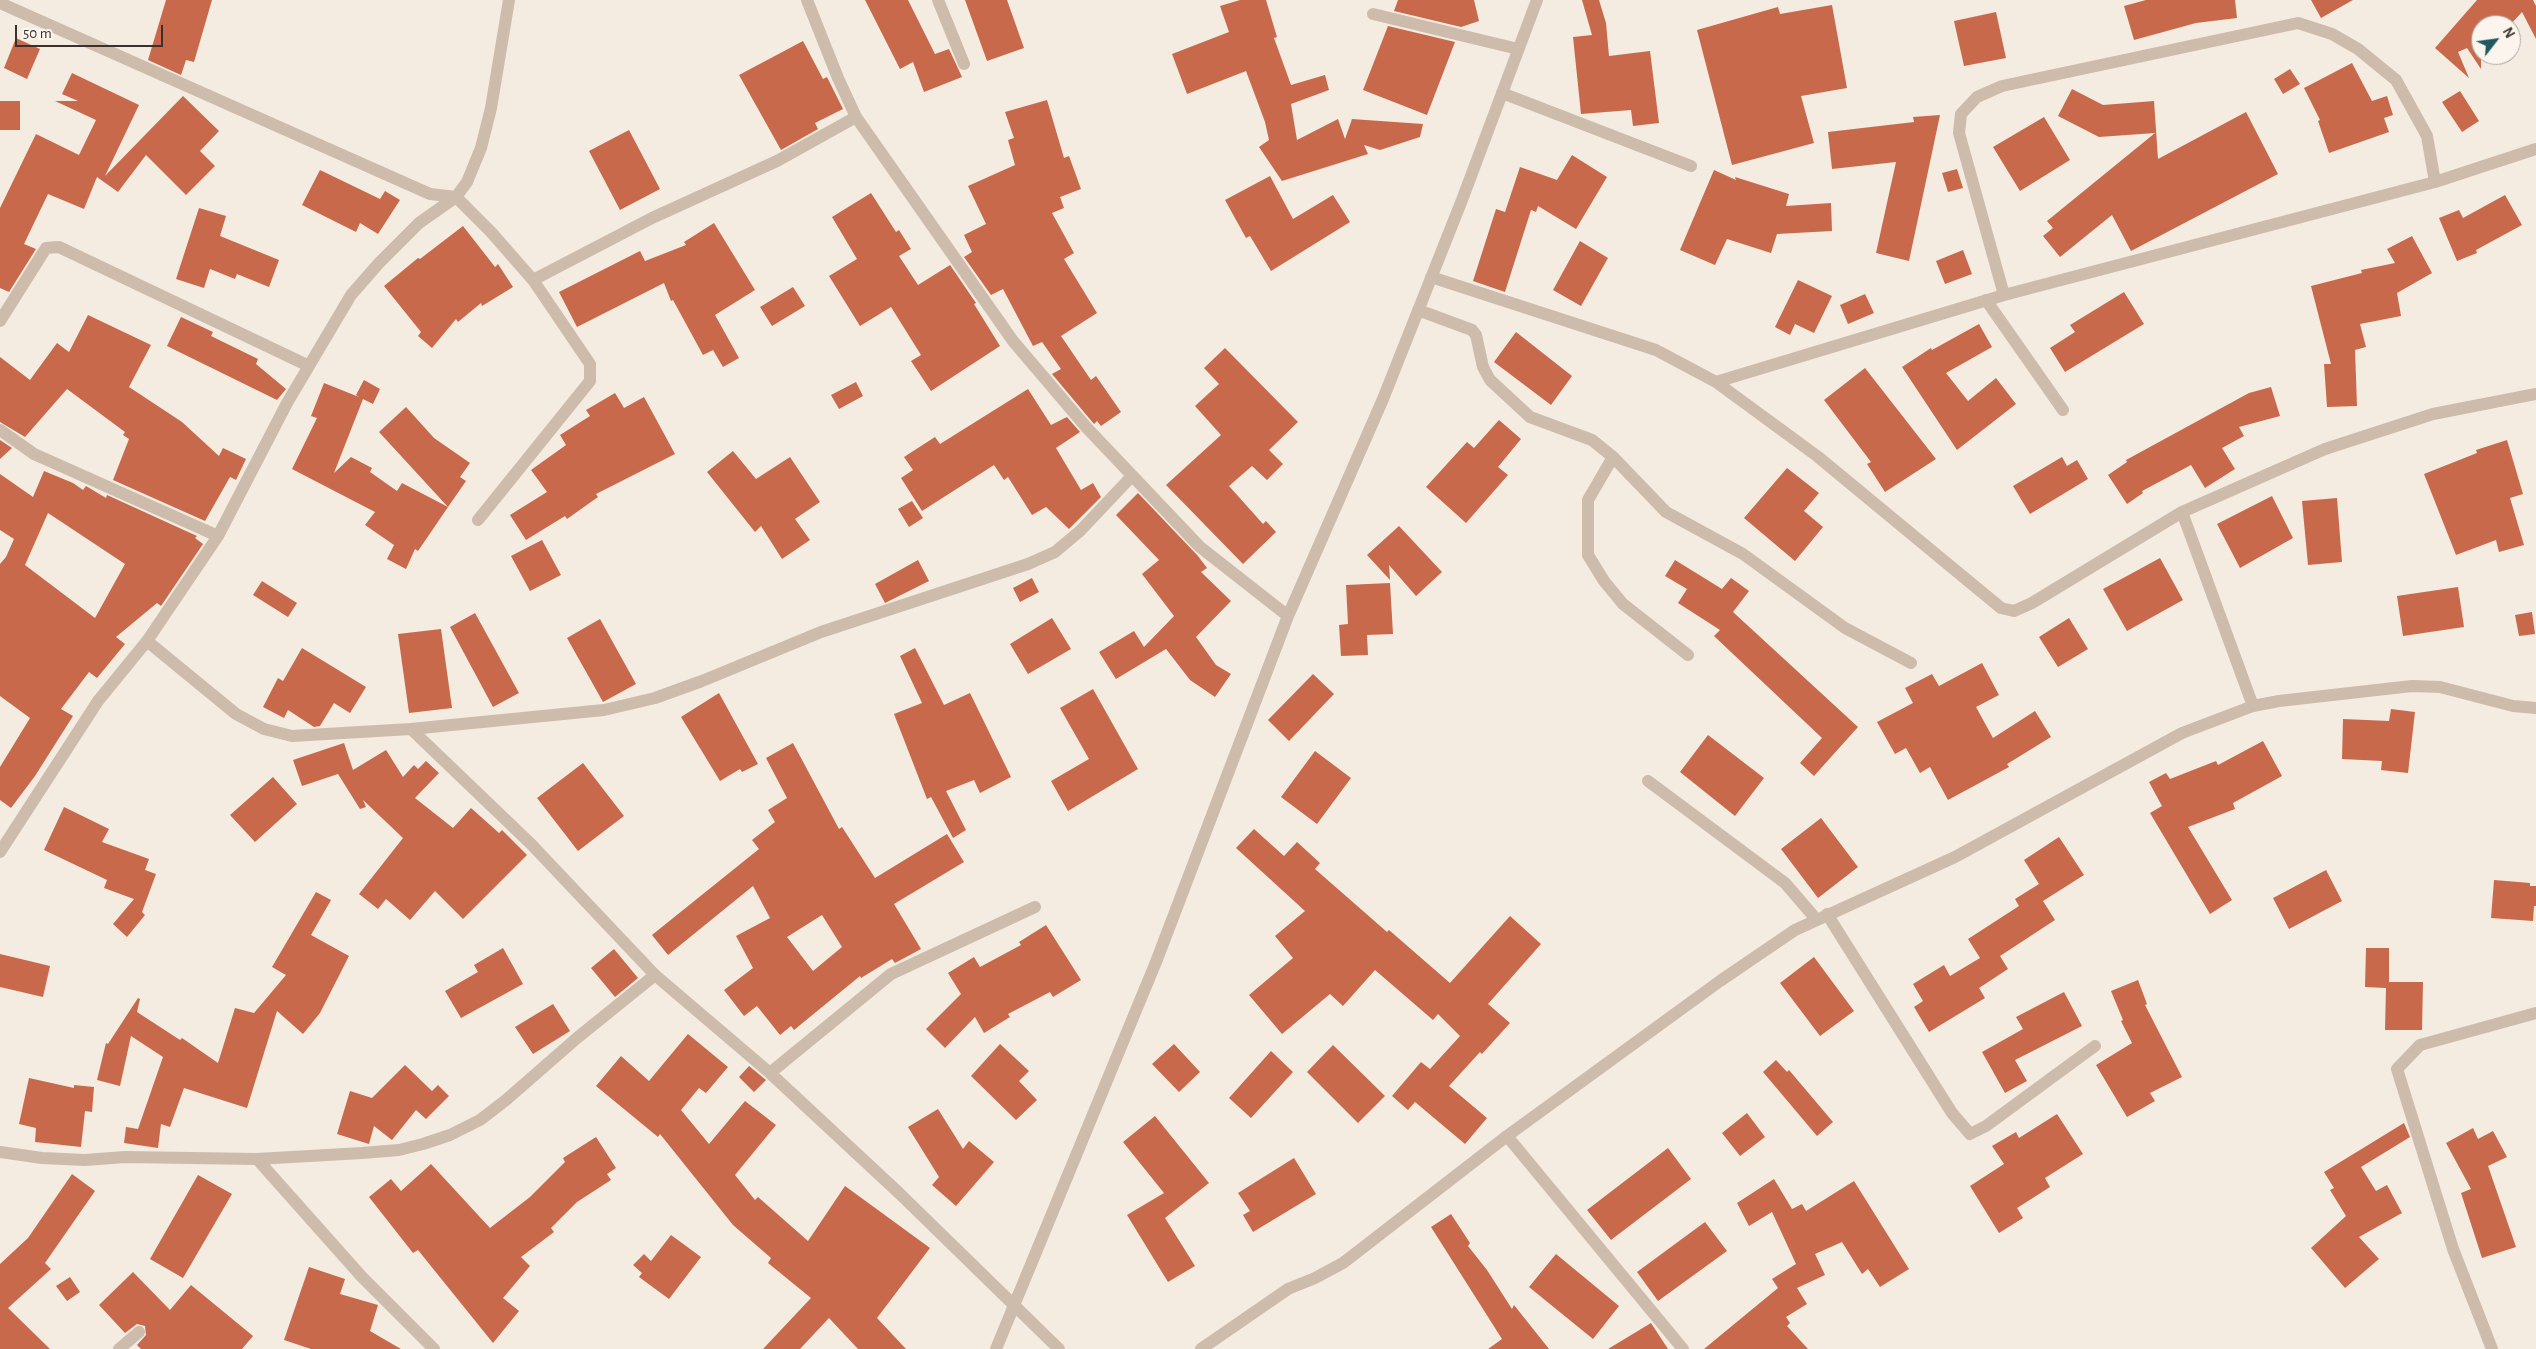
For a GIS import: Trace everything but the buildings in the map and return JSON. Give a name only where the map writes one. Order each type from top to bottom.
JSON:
[{"type":"street","points":[[0,852],[98,701],[147,641],[218,536],[287,403],[351,295],[379,263],[419,223],[456,197],[467,182],[481,148],[491,108],[509,0]]},
{"type":"street","points":[[806,0],[856,116],[1013,341],[1087,428],[1200,547],[1288,616]]},
{"type":"street","points":[[938,0],[964,64]]},
{"type":"street","points":[[996,1349],[1016,1306],[1156,962],[1288,616],[1383,399],[1502,93],[1536,0]]},
{"type":"street","points":[[0,4],[430,194],[456,197],[491,232],[533,280],[590,364],[590,381],[478,520]]},
{"type":"street","points":[[1373,14],[1518,49]]},
{"type":"street","points":[[2004,294],[1959,133],[1960,114],[1977,97],[2002,86],[2298,24],[2332,34],[2358,49],[2396,80],[2427,136],[2435,182]]},
{"type":"street","points":[[1502,93],[1691,166]]},
{"type":"street","points":[[533,280],[652,218],[776,161],[856,116]]},
{"type":"street","points":[[1716,382],[2004,294],[2435,182],[2536,149]]},
{"type":"street","points":[[0,321],[46,248],[59,248],[309,366]]},
{"type":"street","points":[[1431,277],[1656,350],[1716,382],[1817,456],[2000,608],[2014,611],[2032,603],[2182,512],[2325,449],[2434,414],[2536,394]]},
{"type":"street","points":[[1986,300],[2063,410]]},
{"type":"street","points":[[1418,310],[1472,330],[1476,336],[1483,367],[1490,380],[1530,417],[1592,440],[1613,457],[1666,512],[1743,554],[1845,628],[1911,663]]},
{"type":"street","points":[[0,430],[34,454],[218,536]]},
{"type":"street","points":[[1613,457],[1588,500],[1588,555],[1604,581],[1623,604],[1688,655]]},
{"type":"street","points":[[147,641],[236,714],[264,729],[292,736],[411,729],[604,710],[655,698],[702,681],[821,632],[1028,564],[1055,552],[1080,531],[1132,476]]},
{"type":"street","points":[[2182,512],[2253,706]]},
{"type":"street","points":[[1201,1349],[1288,1289],[1343,1263],[1506,1136],[1720,981],[1795,930],[1821,916],[1955,857],[2182,733],[2253,706],[2279,701],[2412,686],[2440,687],[2513,706],[2536,708]]},
{"type":"street","points":[[411,729],[531,844],[655,975],[770,1072],[899,1193],[1059,1349]]},
{"type":"street","points":[[1648,782],[1785,883],[1821,916],[1952,1113],[1970,1134],[1986,1126],[2095,1046]]},
{"type":"street","points":[[770,1072],[891,974],[1035,907]]},
{"type":"street","points":[[0,1152],[42,1158],[84,1160],[125,1158],[257,1159],[399,1150],[450,1135],[480,1120],[655,975]]},
{"type":"street","points":[[2492,1349],[2453,1249],[2397,1069],[2420,1045],[2536,1014]]},
{"type":"street","points":[[1506,1136],[1683,1349]]},
{"type":"street","points":[[257,1159],[362,1277],[434,1349]]},
{"type":"street","points":[[119,1349],[139,1332]]}]
